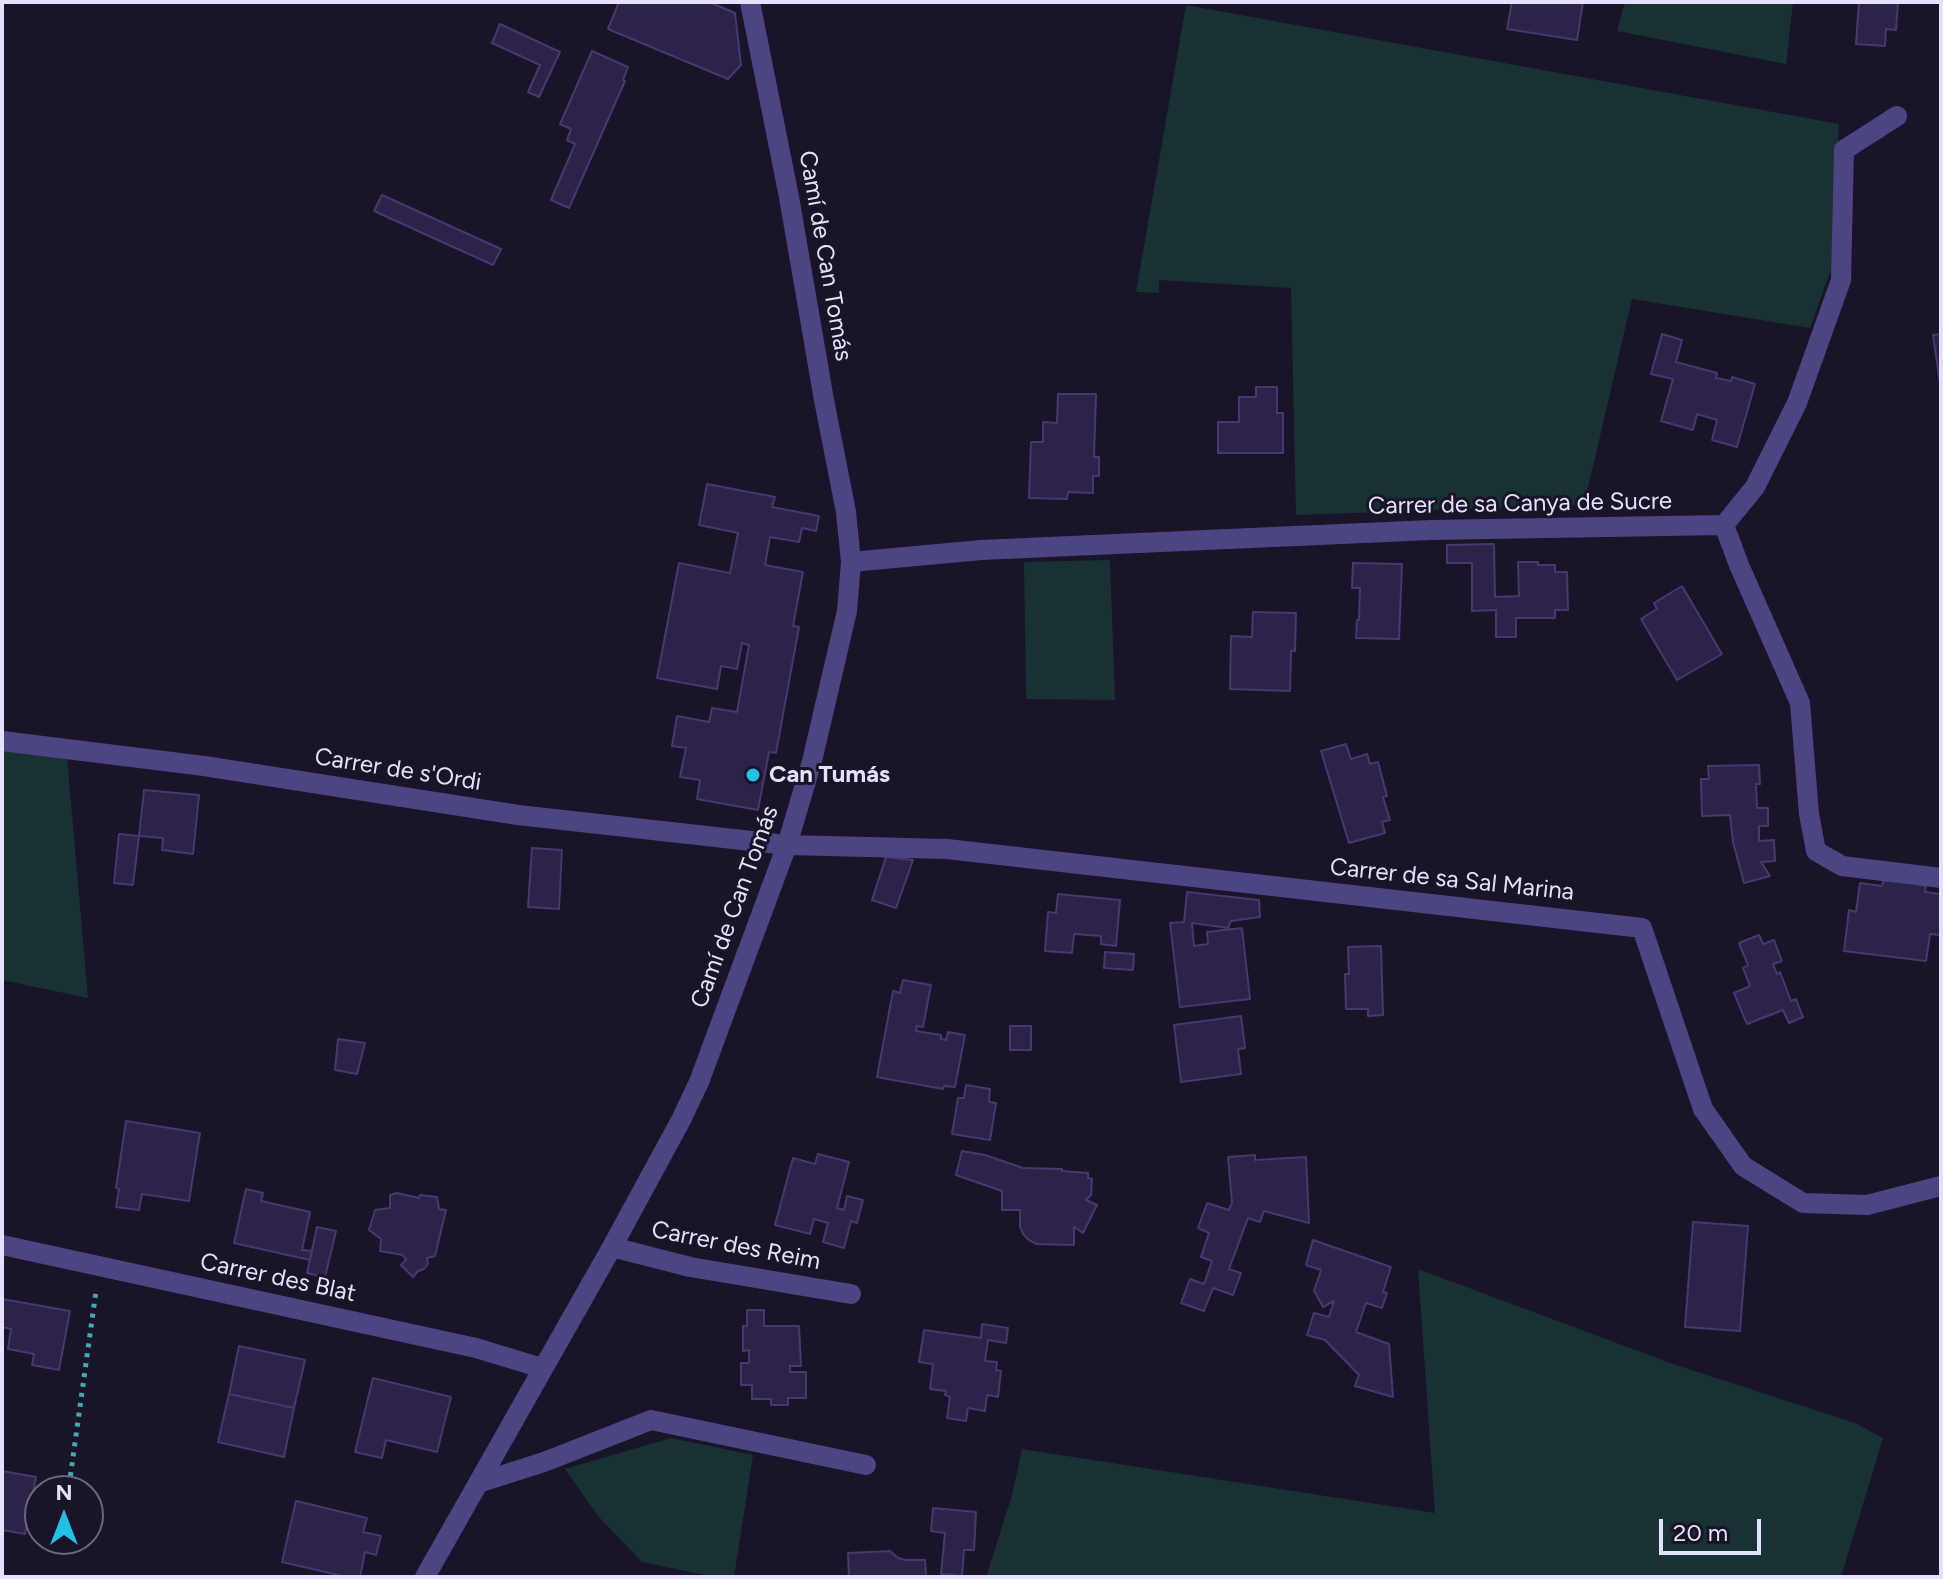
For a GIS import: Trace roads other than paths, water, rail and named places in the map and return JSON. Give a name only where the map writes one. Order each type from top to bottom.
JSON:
[{"type":"street","name":"Camí de Can Tomás","points":[[425,1577],[612,1247],[699,1082],[787,845],[812,761],[847,611],[851,562],[846,512],[750,2]]},
{"type":"street","points":[[1897,116],[1844,150],[1841,280],[1797,403],[1755,487],[1724,525],[1800,703],[1809,814],[1816,851],[1842,866],[1941,878]]},
{"type":"street","name":"Carrer de sa Canya de Sucre","points":[[851,562],[981,550],[1400,532],[1724,525]]},
{"type":"street","name":"Carrer de s'Ordi","points":[[2,741],[204,766],[518,815],[787,845]]},
{"type":"street","name":"Carrer de sa Sal Marina","points":[[787,845],[947,849],[1642,928],[1703,1109],[1743,1166],[1803,1203],[1867,1205],[1941,1186]]},
{"type":"street","name":"Carrer des Blat","points":[[2,1245],[476,1348],[542,1368]]},
{"type":"street","name":"Carrer des Reim","points":[[612,1247],[690,1267],[851,1294]]},
{"type":"street","points":[[478,1483],[544,1462],[651,1420],[866,1465]]},
{"type":"place","name":"Can Tumás","points":[[753,775]]}]
